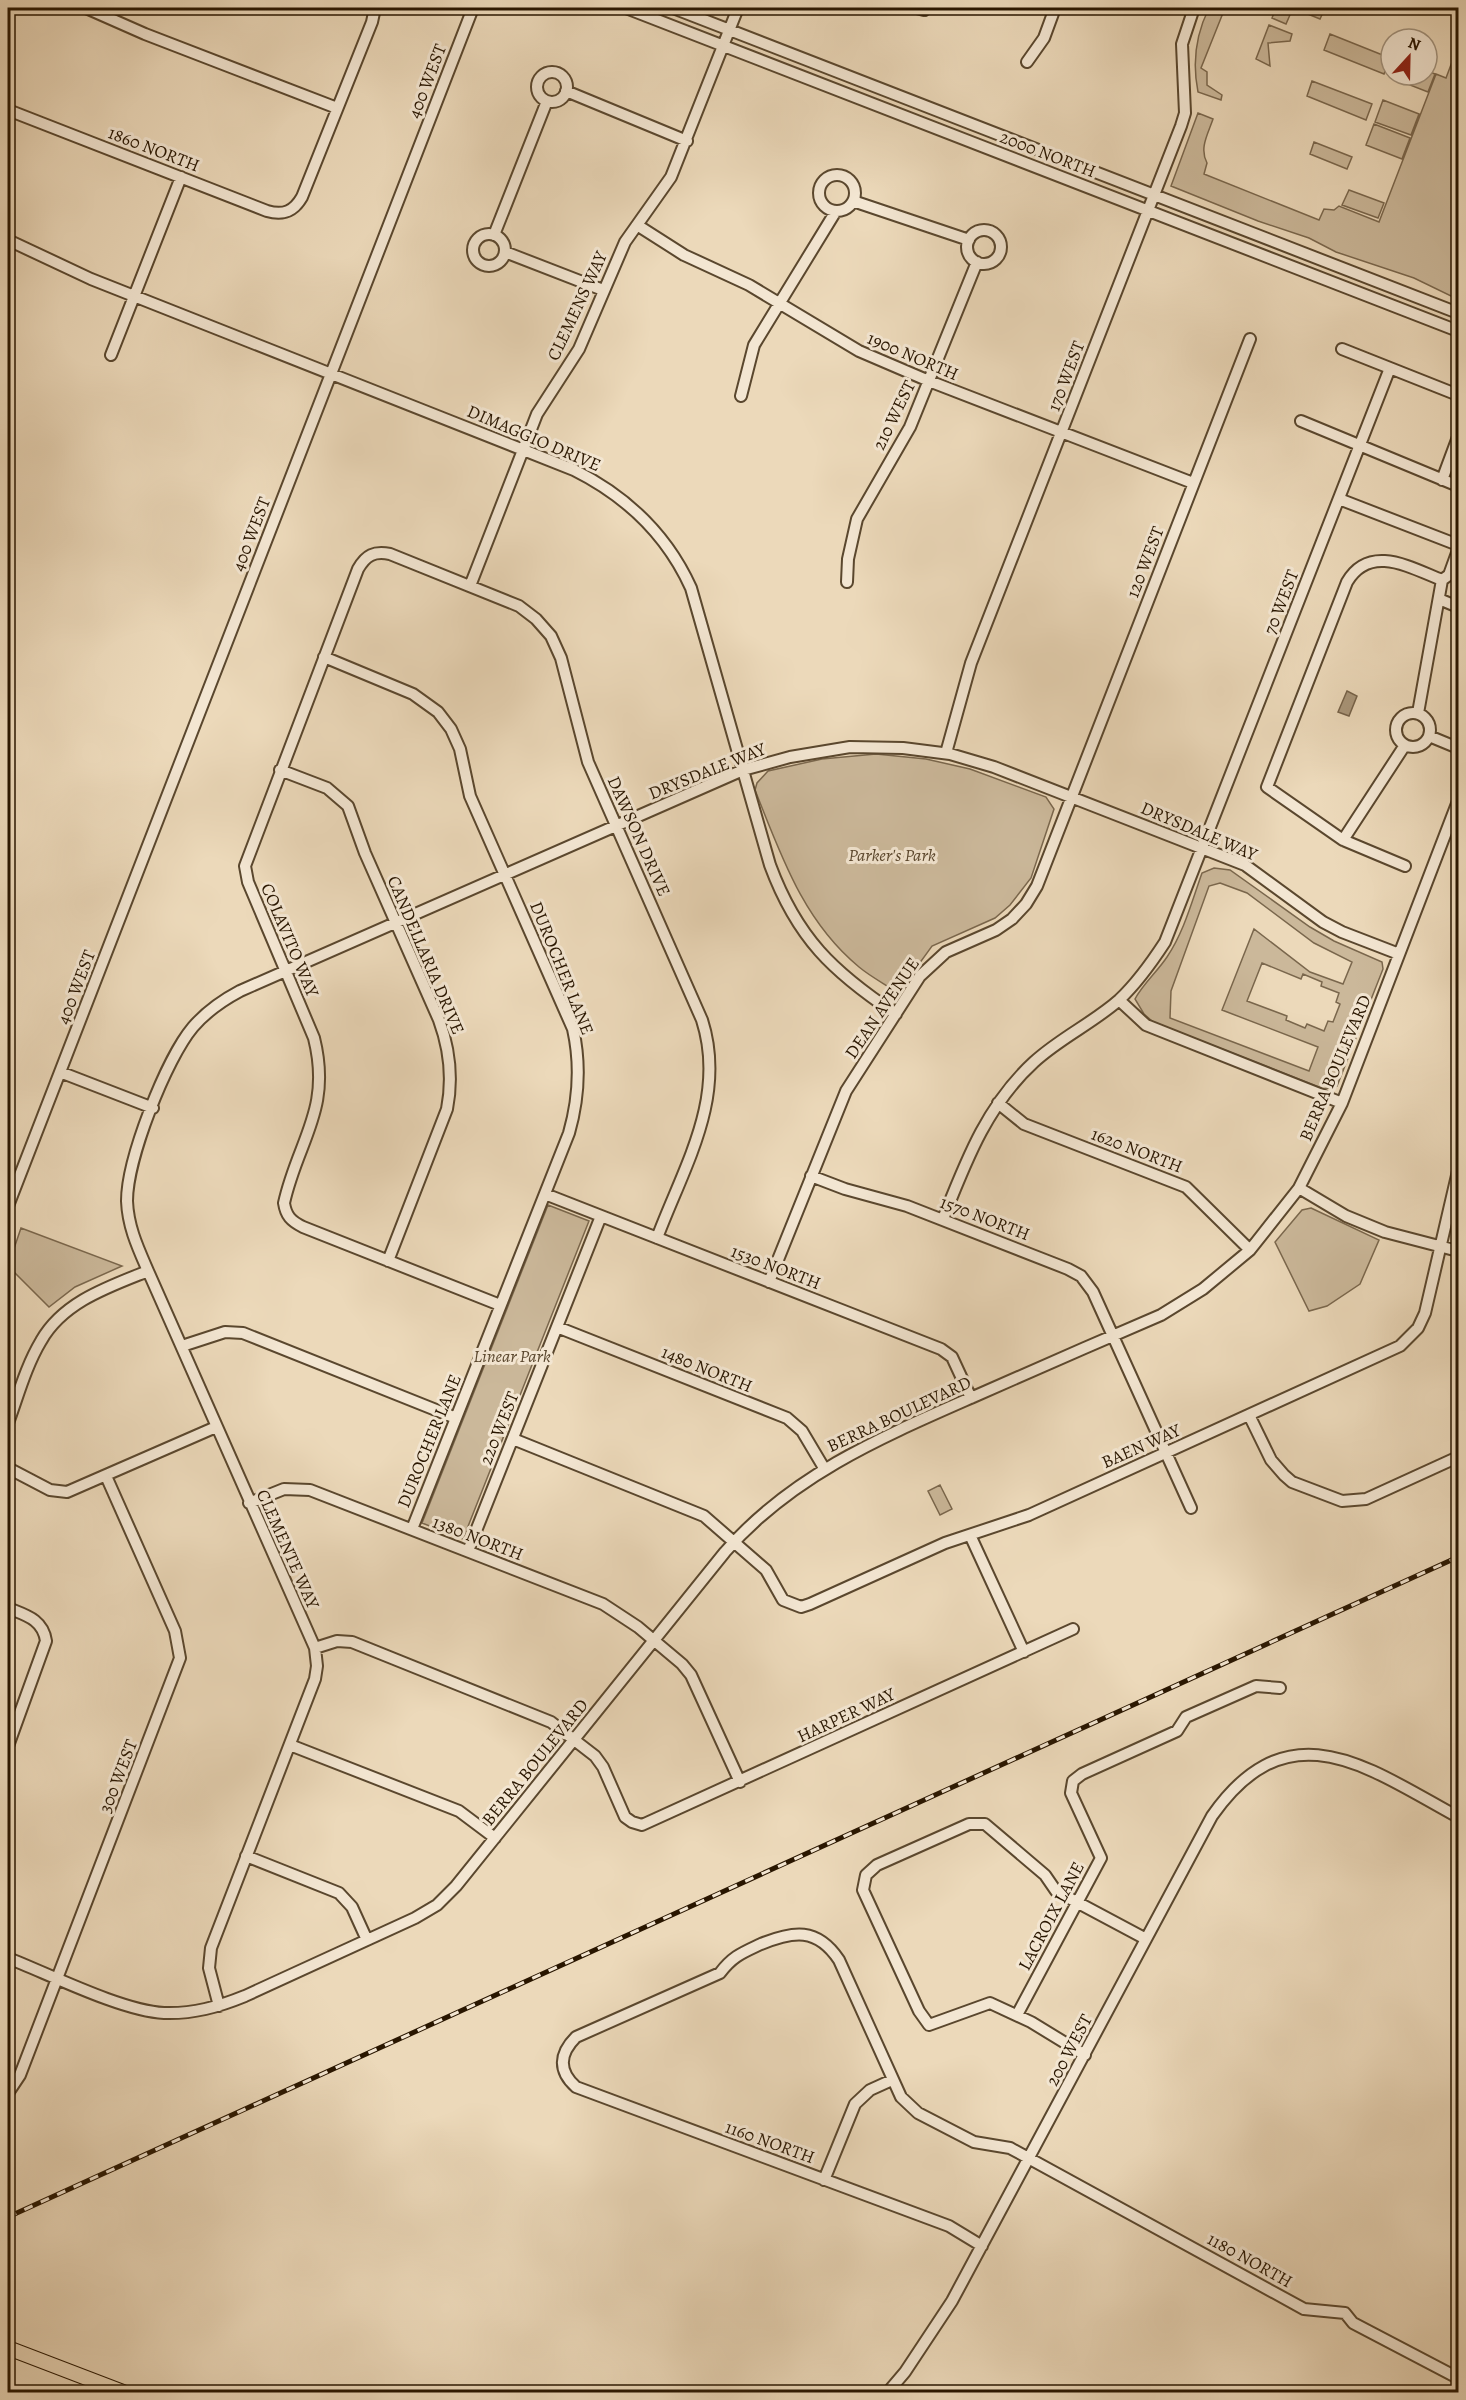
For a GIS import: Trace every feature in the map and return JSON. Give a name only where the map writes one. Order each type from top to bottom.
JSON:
[{"type":"main road","points":[[8,2348],[123,2392]]},
{"type":"street","points":[[86,8],[145,34],[337,108],[372,22],[375,8]]},
{"type":"street","name":"400 WEST","points":[[8,1206],[473,8]]},
{"type":"street","name":"2000 NORTH","points":[[626,8],[1458,330]]},
{"type":"street","name":"2000 NORTH","points":[[673,8],[1458,313]]},
{"type":"street","name":"CLEMENS WAY","points":[[470,586],[537,414],[579,349],[621,250],[671,177],[738,8]]},
{"type":"street","points":[[1027,62],[1044,38],[1055,8]]},
{"type":"street","name":"170 WEST","points":[[946,753],[971,663],[1185,112],[1182,44],[1194,8]]},
{"type":"street","points":[[555,72],[562,76],[566,83],[566,91],[558,100],[547,101],[540,96],[537,89],[543,75],[555,72]]},
{"type":"street","points":[[566,91],[687,141]]},
{"type":"street","points":[[494,235],[547,101]]},
{"type":"street","name":"1860 NORTH","points":[[8,110],[279,214],[289,211],[302,196],[337,108]]},
{"type":"street","points":[[838,175],[848,180],[854,189],[853,201],[846,209],[836,211],[825,207],[819,198],[820,187],[827,178],[838,175]]},
{"type":"street","points":[[111,355],[181,177]]},
{"type":"street","points":[[853,201],[969,240]]},
{"type":"street","points":[[741,396],[754,345],[836,211]]},
{"type":"street","name":"1900 NORTH","points":[[637,225],[684,255],[749,285],[859,351],[929,381],[1193,483]]},
{"type":"street","points":[[986,230],[996,235],[1001,244],[996,259],[987,264],[976,262],[969,255],[969,240],[976,232],[986,230]]},
{"type":"street","points":[[494,235],[501,240],[505,252],[501,260],[490,266],[481,264],[475,258],[472,250],[475,242],[481,236],[494,235]]},
{"type":"street","name":"DIMAGGIO DRIVE","points":[[8,240],[135,296],[574,470],[613,492],[649,524],[670,550],[685,575],[696,602],[770,866],[795,920],[837,972],[896,1014]]},
{"type":"street","points":[[505,252],[603,290]]},
{"type":"street","name":"210 WEST","points":[[847,582],[848,559],[857,519],[902,441],[929,381],[976,262]]},
{"type":"street","name":"120 WEST","points":[[1071,796],[1250,339]]},
{"type":"street","points":[[1342,349],[1458,394]]},
{"type":"street","name":"70 WEST","points":[[943,1219],[977,1136],[998,1102],[1017,1079],[1053,1045],[1119,1000],[1165,942],[1390,368]]},
{"type":"street","points":[[1301,421],[1458,486]]},
{"type":"street","points":[[1442,480],[1458,437]]},
{"type":"street","points":[[1339,499],[1458,545]]},
{"type":"street","points":[[1418,713],[1442,580],[1449,575],[1458,550]]},
{"type":"street","name":"DAWSON DRIVE","points":[[371,554],[390,554],[519,606],[536,619],[551,636],[561,658],[588,762],[702,1020],[710,1055],[710,1093],[704,1117],[657,1238]]},
{"type":"street","name":"COLAVITO WAY","points":[[371,554],[363,560],[358,569],[245,866],[248,882],[314,1038],[320,1074],[316,1113],[286,1193],[284,1203],[286,1213],[292,1222],[388,1261]]},
{"type":"street","points":[[1405,866],[1343,840],[1267,788],[1351,576],[1367,563],[1382,560],[1396,562],[1442,580]]},
{"type":"street","points":[[1439,599],[1458,607]]},
{"type":"street","name":"DUROCHER LANE","points":[[324,657],[413,694],[445,721],[460,749],[471,796],[573,1029],[578,1055],[578,1094],[572,1121],[412,1529]]},
{"type":"street","points":[[1418,713],[1428,722],[1429,736],[1419,746],[1405,745],[1397,734],[1396,727],[1404,716],[1418,713]]},
{"type":"street","points":[[1429,736],[1458,748]]},
{"type":"street","points":[[1343,840],[1405,745]]},
{"type":"street","name":"DRYSDALE WAY","points":[[153,1108],[178,1048],[201,1018],[230,996],[743,770],[790,757],[850,747],[885,746],[946,753],[994,767],[1071,796],[1245,865],[1342,933],[1399,954]]},
{"type":"street","name":"CANDELLARIA DRIVE","points":[[280,770],[327,788],[348,806],[365,853],[444,1032],[449,1058],[450,1083],[443,1121],[388,1261]]},
{"type":"street","name":"DEAN AVENUE","points":[[769,1282],[846,1091],[920,976],[937,958],[956,946],[996,930],[1026,904],[1037,886],[1071,796]]},
{"type":"street","name":"BERRA BOULEVARD","points":[[8,1958],[148,2011],[178,2013],[219,2006],[367,1940],[437,1905],[495,1838],[734,1541],[786,1495],[824,1468],[876,1440],[1161,1315],[1203,1289],[1250,1250],[1299,1188],[1342,1103],[1399,954],[1456,816],[1458,801]]},
{"type":"street","points":[[1119,1000],[1146,1025],[1342,1103]]},
{"type":"street","points":[[60,1072],[153,1108]]},
{"type":"street","name":"1620 NORTH","points":[[998,1102],[1024,1124],[1186,1187],[1250,1250]]},
{"type":"street","name":"CLEMENTE WAY","points":[[153,1108],[132,1163],[128,1189],[131,1230],[249,1503],[315,1648],[317,1666],[315,1679],[209,1954],[208,1968],[219,2006]]},
{"type":"street","name":"BAEN WAY","points":[[734,1541],[766,1570],[778,1593],[790,1605],[801,1607],[945,1543],[1029,1515],[1407,1341],[1418,1328],[1425,1313],[1458,1170]]},
{"type":"street","name":"1570 NORTH","points":[[811,1176],[845,1189],[943,1219],[1075,1272],[1093,1292],[1191,1508]]},
{"type":"street","points":[[1299,1188],[1347,1216],[1385,1232],[1458,1251]]},
{"type":"street","name":"1530 NORTH","points":[[545,1194],[941,1349],[952,1357],[971,1398]]},
{"type":"street","name":"220 WEST","points":[[468,1551],[601,1216]]},
{"type":"street","points":[[388,1261],[500,1305]]},
{"type":"street","points":[[8,1422],[35,1352],[54,1323],[79,1302],[148,1272]]},
{"type":"street","name":"1480 NORTH","points":[[557,1327],[787,1418],[802,1431],[824,1468]]},
{"type":"street","points":[[182,1346],[217,1334],[243,1333],[456,1418]]},
{"type":"street","points":[[1249,1415],[1271,1460],[1284,1475],[1292,1482],[1342,1501],[1366,1499],[1458,1457]]},
{"type":"street","points":[[8,1468],[45,1488],[61,1492],[72,1490],[216,1427]]},
{"type":"street","points":[[513,1439],[690,1509],[716,1524],[734,1541]]},
{"type":"street","name":"300 WEST","points":[[10,2091],[57,1977],[180,1658],[178,1638],[106,1476]]},
{"type":"street","name":"1380 NORTH","points":[[249,1503],[277,1491],[301,1488],[412,1529],[620,1613],[682,1664],[691,1675],[740,1782]]},
{"type":"street","points":[[970,1535],[1024,1652]]},
{"type":"street","points":[[8,1608],[33,1618],[43,1630],[46,1641],[44,1652],[8,1746]]},
{"type":"street","name":"HARPER WAY","points":[[573,1739],[599,1761],[625,1817],[642,1825],[651,1823],[1073,1629]]},
{"type":"street","points":[[315,1648],[337,1641],[358,1644],[544,1718],[573,1739]]},
{"type":"street","name":"LACROIX LANE","points":[[1017,2015],[1101,1858],[1071,1793],[1073,1781],[1082,1774],[1177,1731],[1186,1717],[1256,1686],[1280,1688]]},
{"type":"street","points":[[290,1745],[459,1811],[495,1838]]},
{"type":"street","name":"200 WEST","points":[[888,2392],[934,2331],[982,2246],[1212,1816],[1241,1780],[1262,1766],[1282,1758],[1304,1755],[1349,1760],[1458,1817]]},
{"type":"street","points":[[1085,2055],[1017,2015],[990,2003],[929,2025],[919,2011],[863,1890],[866,1875],[877,1865],[977,1823],[991,1828],[1045,1875],[1056,1891],[1146,1939]]},
{"type":"street","points":[[246,1856],[339,1893],[352,1907],[367,1940]]},
{"type":"street","name":"1180 NORTH","points":[[562,2058],[567,2046],[576,2037],[720,1973],[732,1957],[785,1934],[794,1933],[818,1939],[835,1954],[892,2080],[901,2097],[918,2113],[974,2142],[998,2144],[1028,2158],[1304,2309],[1345,2313],[1353,2323],[1458,2378]]},
{"type":"street","name":"1160 NORTH","points":[[562,2058],[567,2079],[576,2087],[949,2226],[982,2246]]},
{"type":"street","points":[[825,2180],[855,2104],[870,2090],[892,2080]]},
{"type":"green space","points":[[1209,8],[1223,13],[1201,68],[1207,72],[1207,85],[1222,95],[1221,100],[1198,92],[1196,81],[1196,48]]},
{"type":"green space","points":[[1276,8],[1293,8],[1286,24],[1272,18]]},
{"type":"green space","points":[[1293,8],[1325,8],[1320,19]]},
{"type":"green space","points":[[1269,25],[1292,34],[1290,41],[1268,43],[1270,66],[1256,59]]},
{"type":"green space","points":[[1330,34],[1379,54],[1379,72],[1324,50]]},
{"type":"green space","points":[[1458,46],[1458,283],[1453,297],[1414,278],[1336,252],[1309,238],[1258,221],[1171,186],[1198,113],[1213,119],[1204,146],[1207,163],[1204,174],[1319,220],[1324,209],[1334,210],[1339,206],[1379,222],[1431,87],[1439,87],[1439,75],[1446,78]]},
{"type":"green space","points":[[1312,81],[1372,104],[1366,120],[1307,96]]},
{"type":"green space","points":[[1415,87],[1430,87],[1428,92]]},
{"type":"green space","points":[[1383,100],[1419,114],[1411,135],[1375,122]]},
{"type":"green space","points":[[1374,124],[1410,138],[1402,159],[1366,145]]},
{"type":"green space","points":[[1314,142],[1352,157],[1347,169],[1310,154]]},
{"type":"green space","points":[[1349,190],[1384,203],[1378,218],[1342,205]]},
{"type":"green space","name":"Parker's Park","points":[[876,754],[926,759],[970,769],[1046,797],[1054,809],[1031,878],[1010,905],[995,918],[932,946],[898,993],[859,967],[840,949],[808,908],[774,839],[755,790],[757,783],[768,771],[822,759]]},
{"type":"green space","points":[[1214,868],[1230,870],[1310,927],[1334,941],[1382,962],[1383,969],[1337,1086],[1324,1089],[1153,1022],[1144,1014],[1135,999],[1173,947],[1202,873]],"holes":[[[1220,883],[1247,893],[1314,943],[1352,962],[1343,984],[1310,972],[1254,929],[1222,1010],[1318,1047],[1309,1071],[1170,1018],[1171,991],[1209,886]],[[1262,963],[1301,979],[1303,974],[1322,982],[1321,986],[1339,993],[1336,1002],[1340,1004],[1333,1022],[1328,1021],[1324,1031],[1307,1024],[1305,1028],[1286,1020],[1287,1016],[1247,1001]]]},
{"type":"green space","name":"Linear Park","points":[[548,1205],[589,1221],[463,1539],[422,1523]]},
{"type":"green space","points":[[1311,1208],[1379,1240],[1360,1284],[1327,1306],[1309,1311],[1275,1242],[1302,1210]]},
{"type":"green space","points":[[21,1228],[122,1266],[75,1287],[49,1307],[8,1266]]},
{"type":"green space","points":[[940,1485],[952,1509],[940,1515],[928,1491]]},
{"type":"shaded area","points":[[1347,691],[1357,696],[1349,716],[1338,712]]},
{"type":"railway","points":[[8,2217],[1458,1557]]}]
